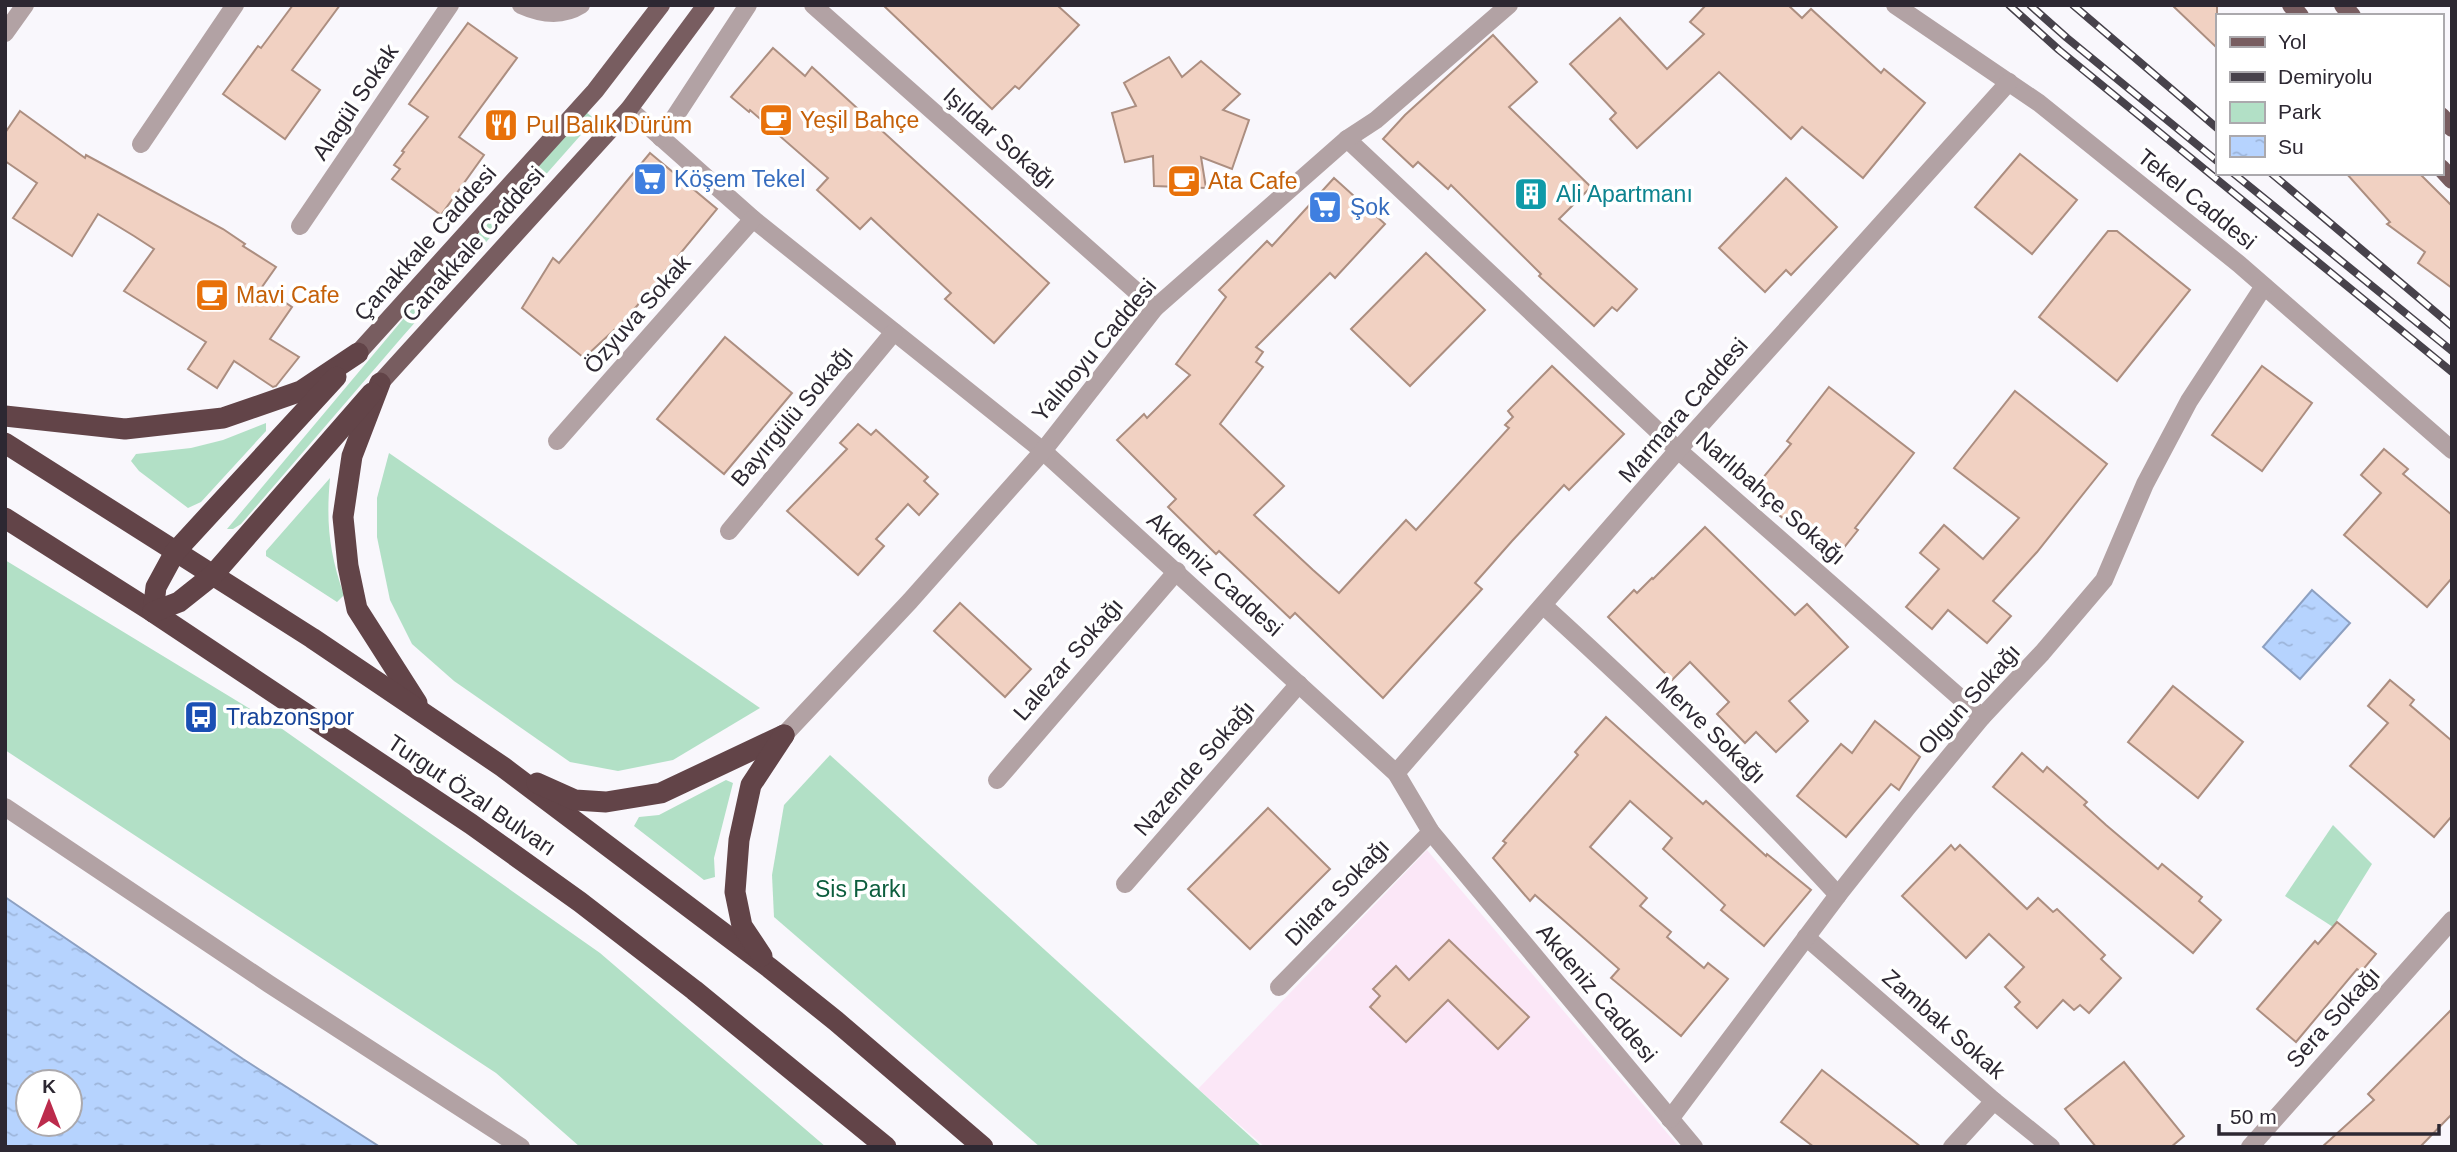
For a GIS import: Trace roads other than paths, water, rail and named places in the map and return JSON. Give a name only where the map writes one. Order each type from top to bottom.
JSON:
[{"type":"highway","points":[[5,415],[125,429],[223,418],[301,391],[358,353]]},
{"type":"highway","points":[[358,353],[176,552],[156,587],[153,612],[179,602],[213,575],[380,383]]},
{"type":"highway","points":[[380,383],[352,456],[343,517],[348,566],[357,610],[423,713]]},
{"type":"highway","points":[[5,443],[176,552]]},
{"type":"highway","name":"Turgut Özal Bulvarı","points":[[5,518],[153,612],[471,824],[580,902],[694,990],[886,1147]]},
{"type":"highway","name":"Turgut Özal Bulvarı","points":[[176,552],[312,638],[503,768],[836,1021],[983,1147]]},
{"type":"highway","points":[[503,768],[575,800],[606,802],[661,793],[783,735]]},
{"type":"highway","points":[[771,970],[742,926],[734,892],[738,840],[751,785],[783,735]]},
{"type":"main road","name":"Çanakkale Caddesi","points":[[358,353],[595,91],[661,5]]},
{"type":"main road","name":"Canakkale Caddesi","points":[[380,383],[629,109],[706,5]]},
{"type":"street","points":[[5,33],[26,5]]},
{"type":"street","points":[[141,144],[235,5]]},
{"type":"street","name":"Alagül Sokak","points":[[300,226],[450,5]]},
{"type":"street","points":[[521,5],[539,14],[571,12],[581,5]]},
{"type":"street","points":[[661,138],[748,5]]},
{"type":"street","name":"Işıldar Sokağı","points":[[813,5],[1155,308]]},
{"type":"street","name":"Yalıboyu Caddesi","points":[[783,735],[910,601],[1043,451],[1155,308],[1347,139],[1376,120],[1509,5]]},
{"type":"street","name":"Tekel Caddesi","points":[[1895,5],[2039,103],[2264,286],[2452,450]]},
{"type":"street","name":"Marmara Caddesi","points":[[1396,773],[1545,606],[1678,450],[2009,82]]},
{"type":"street","name":"Akdeniz Caddesi","points":[[629,109],[753,219],[1043,451],[1396,773],[1431,832],[1694,1147]]},
{"type":"street","name":"Narlıbahçe Sokağı","points":[[1347,139],[1678,450],[1982,717]]},
{"type":"street","name":"Özyuva Sokak","points":[[557,441],[753,219]]},
{"type":"street","name":"Olgun Sokağı","points":[[1670,1119],[1838,895],[1982,717],[2042,653],[2104,580],[2145,484],[2189,401],[2264,286]]},
{"type":"street","name":"Bayırgülü Sokağı","points":[[729,531],[894,332]]},
{"type":"street","name":"Lalezar Sokağı","points":[[997,780],[1177,571]]},
{"type":"street","name":"Merve Sokağı","points":[[1545,606],[1670,722],[1774,825],[1838,895]]},
{"type":"street","name":"Nazende Sokağı","points":[[1125,884],[1300,684]]},
{"type":"street","points":[[5,807],[269,984],[521,1147]]},
{"type":"street","name":"Dilara Sokağı","points":[[1279,987],[1431,832]]},
{"type":"street","name":"Sera Sokağı","points":[[2250,1147],[2452,920]]},
{"type":"street","name":"Zambak Sokak","points":[[1806,937],[1994,1101],[2051,1147]]},
{"type":"street","points":[[1952,1147],[1994,1101]]},
{"type":"water","points":[[2312,590],[2350,623],[2300,679],[2263,647]]},
{"type":"water","points":[[5,897],[243,1059],[380,1147],[5,1147]]},
{"type":"railway","points":[[2009,5],[2059,50],[2452,372]]},
{"type":"railway","points":[[2030,5],[2216,160]]},
{"type":"railway","points":[[2073,5],[2216,127]]},
{"type":"railway","points":[[2235,175],[2452,351]]},
{"type":"railway","points":[[2273,175],[2452,326]]},
{"type":"place","name":"Yeşil Bahçe","points":[[776,120]]},
{"type":"place","name":"Pul Balık Dürüm","points":[[501,125]]},
{"type":"place","name":"Köşem Tekel","points":[[650,179]]},
{"type":"place","name":"Ata Cafe","points":[[1184,181]]},
{"type":"place","name":"Ali Apartmanı","points":[[1531,194]]},
{"type":"place","name":"Şok","points":[[1325,207]]},
{"type":"place","name":"Mavi Cafe","points":[[212,295]]},
{"type":"place","name":"Trabzonspor","points":[[201,717]]},
{"type":"park label","name":"Sis Parkı","points":[[861,889]]}]
